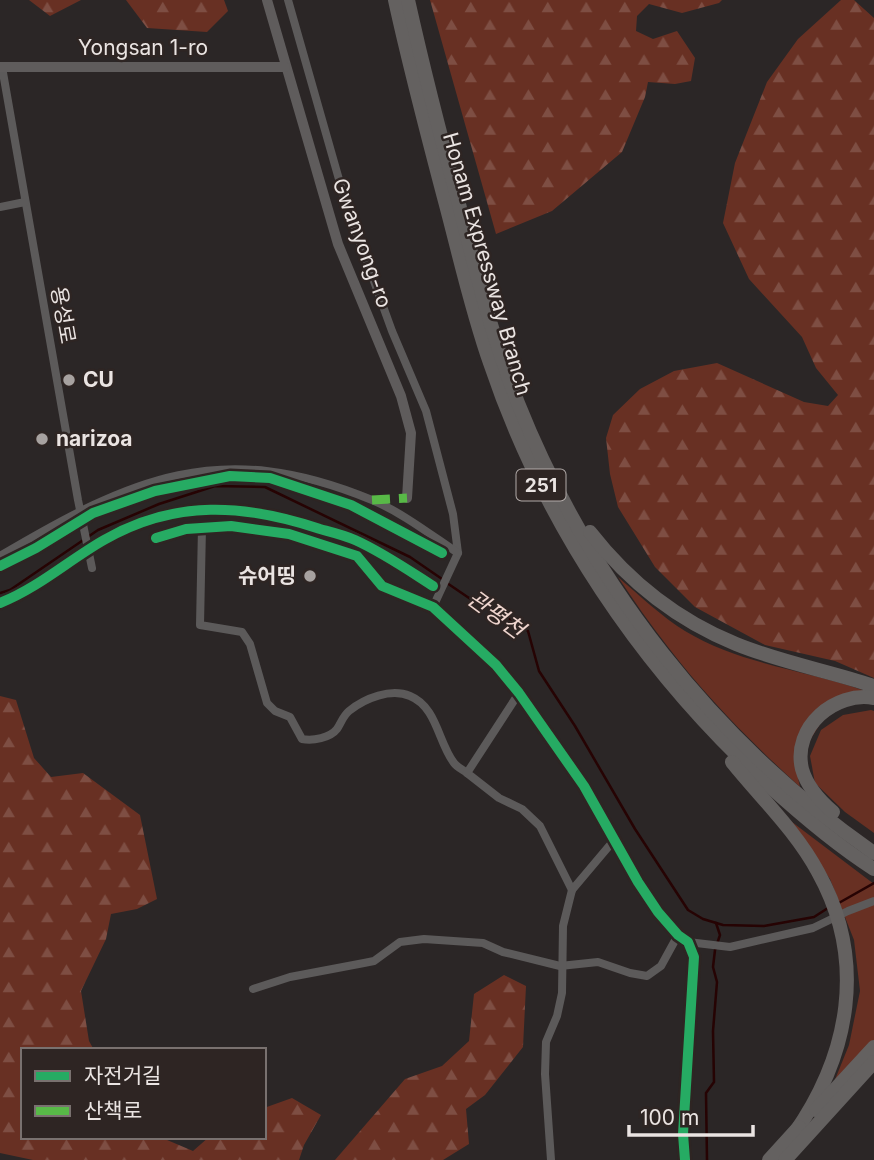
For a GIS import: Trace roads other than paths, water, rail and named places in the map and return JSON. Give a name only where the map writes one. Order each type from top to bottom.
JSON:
[{"type":"highway","name":"Honam Expressway Branch","points":[[395,0],[456,243],[490,363],[507,408],[553,509],[577,552],[632,636],[668,682],[742,762],[777,793],[872,862]]},
{"type":"highway","name":"Honam Expressway Branch","points":[[408,0],[484,301],[518,403],[564,504],[615,586],[678,674],[750,751],[872,862]]},
{"type":"highway","points":[[547,470],[582,521],[625,573],[690,622],[737,645],[874,686]]},
{"type":"highway","points":[[668,682],[799,843],[827,889],[842,925],[847,986],[843,1025],[824,1082],[794,1134]]},
{"type":"highway","points":[[874,698],[855,696],[824,710],[806,732],[801,752],[803,771],[820,801],[874,842]]},
{"type":"highway","points":[[769,1160],[874,1047]]},
{"type":"highway","points":[[785,1160],[874,1062]]},
{"type":"highway","points":[[827,1114],[874,1075]]},
{"type":"main road","name":"Gwanyong-ro","points":[[267,0],[338,244],[401,396],[411,433],[407,498]]},
{"type":"main road","name":"Yongsan 1-ro","points":[[1,67],[285,67]]},
{"type":"street","points":[[288,0],[346,204],[392,331],[426,411],[453,514],[458,553],[433,607]]},
{"type":"street","name":"용성로","points":[[1,67],[92,568]]},
{"type":"street","points":[[0,207],[26,202]]},
{"type":"street","points":[[0,556],[109,496],[166,476],[228,468],[264,470],[302,477],[372,500],[401,515],[458,553]]},
{"type":"street","points":[[156,538],[186,529],[231,526],[289,534],[358,556],[382,586],[433,607],[496,665],[519,693],[584,786],[658,912],[678,935],[692,942],[730,947],[813,929],[874,901]]},
{"type":"street","points":[[202,527],[200,625],[242,632],[250,644],[267,703],[275,711],[290,717],[302,739],[312,740],[335,731],[349,711],[379,695],[399,693],[413,697],[424,705],[454,763],[499,798],[522,809],[540,826],[572,890]]},
{"type":"street","points":[[467,773],[519,693]]},
{"type":"street","points":[[551,1160],[545,1074],[546,1042],[562,993],[562,926],[572,890],[615,839]]},
{"type":"street","points":[[253,989],[290,977],[364,964],[374,961],[400,942],[424,939],[483,943],[503,952],[561,966],[598,962],[647,976],[661,966],[678,935]]},
{"type":"street","points":[[685,1160],[683,1134],[694,957],[692,942]]},
{"type":"waterway","name":"관평천","points":[[0,593],[10,590],[98,530],[159,504],[215,486],[265,487],[410,557],[442,579]]},
{"type":"waterway","name":"관평천","points":[[447,583],[469,598],[494,608],[528,631],[539,671],[575,726],[635,829],[688,910],[703,919],[723,925],[764,926],[814,917],[828,908]]},
{"type":"waterway","name":"관평천","points":[[837,904],[874,883]]},
{"type":"waterway","points":[[707,1160],[706,1093],[714,1082],[713,1031],[717,982],[713,967],[720,935],[716,923]]},
{"type":"place","name":"CU","points":[[69,380]]},
{"type":"place","name":"narizoa","points":[[42,439]]},
{"type":"place","name":"슈어띵","points":[[310,576]]}]
